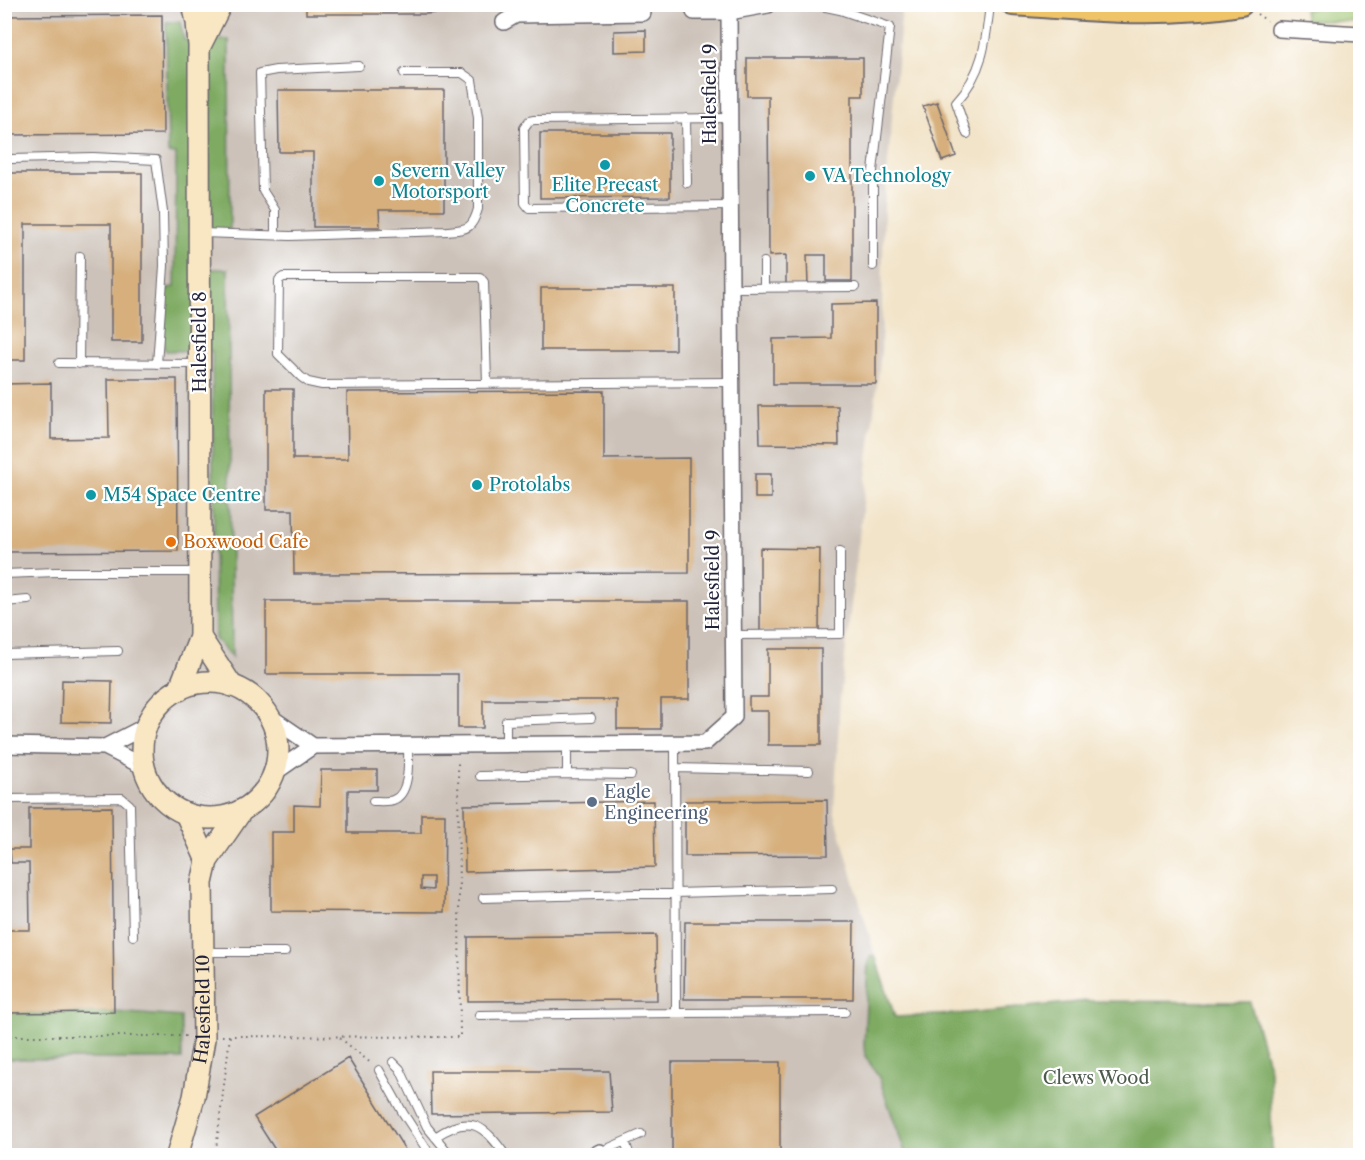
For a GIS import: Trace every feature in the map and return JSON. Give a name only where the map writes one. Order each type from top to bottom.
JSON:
[{"type":"main road","points":[[1013,4],[1122,13],[1246,8]]},
{"type":"street","name":"Halesfield 8","points":[[179,690],[200,637],[200,46],[193,4]]},
{"type":"street","name":"Halesfield 8","points":[[200,46],[221,4]]},
{"type":"street","points":[[694,12],[729,12],[769,5]]},
{"type":"street","name":"Halesfield 9","points":[[314,746],[705,743],[734,717],[729,12]]},
{"type":"street","points":[[512,14],[643,13]]},
{"type":"street","points":[[1279,29],[1360,34]]},
{"type":"street","points":[[200,637],[232,686]]},
{"type":"street","points":[[272,718],[278,749],[274,773],[260,797],[242,810],[226,816],[205,818],[186,814],[171,806],[155,791],[144,767],[142,754],[146,726],[156,709],[179,690],[190,685],[209,682],[232,686],[261,704],[272,718],[314,746],[274,773]]},
{"type":"street","points":[[105,747],[146,726]]},
{"type":"street","points":[[4,745],[105,747],[144,767]]},
{"type":"street","name":"Halesfield 10","points":[[177,1155],[194,1097],[204,1039],[202,883],[207,861],[242,810]]},
{"type":"street","points":[[186,814],[207,861]]},
{"type":"lane","points":[[812,4],[840,10],[890,27],[873,171],[873,266]]},
{"type":"lane","points":[[967,134],[956,102],[965,92],[980,63],[986,44],[990,4]]},
{"type":"lane","points":[[275,235],[275,210],[263,191],[260,73],[276,70],[359,66]]},
{"type":"lane","points":[[200,233],[275,235],[447,231],[465,229],[474,223],[478,209],[478,118],[472,80],[462,73],[404,73]]},
{"type":"lane","points":[[686,118],[687,183]]},
{"type":"lane","points":[[730,118],[529,121],[524,128],[526,207],[534,209],[730,206]]},
{"type":"lane","points":[[11,159],[93,157],[156,160],[163,212],[164,266],[157,364]]},
{"type":"lane","points":[[79,364],[80,256]]},
{"type":"lane","points":[[764,262],[764,287]]},
{"type":"lane","points":[[487,383],[484,282],[480,277],[283,277],[279,280],[278,354],[308,382],[321,385],[732,382]]},
{"type":"lane","points":[[731,288],[855,287]]},
{"type":"lane","points":[[59,363],[200,364]]},
{"type":"lane","points":[[733,635],[840,634],[840,551]]},
{"type":"lane","points":[[4,574],[200,572]]},
{"type":"lane","points":[[4,602],[28,600]]},
{"type":"lane","points":[[4,654],[117,651]]},
{"type":"lane","points":[[506,745],[506,721],[591,718]]},
{"type":"lane","points":[[675,743],[676,1013]]},
{"type":"lane","points":[[567,744],[567,774]]},
{"type":"lane","points":[[373,801],[393,800],[400,795],[407,781],[408,745]]},
{"type":"lane","points":[[675,768],[810,771]]},
{"type":"lane","points":[[480,776],[631,775]]},
{"type":"lane","points":[[4,799],[122,798],[130,805],[133,936]]},
{"type":"lane","points":[[483,898],[832,889]]},
{"type":"lane","points":[[203,952],[285,952]]},
{"type":"lane","points":[[478,1015],[845,1012]]},
{"type":"lane","points":[[393,1062],[400,1069],[427,1127],[451,1155]]},
{"type":"lane","points":[[379,1070],[403,1113],[431,1155]]},
{"type":"lane","points":[[435,1137],[457,1124],[476,1125],[492,1137],[506,1155]]},
{"type":"lane","points":[[596,1154],[641,1134]]},
{"type":"lane","points":[[625,1141],[630,1155]]},
{"type":"path","points":[[1246,8],[1279,29]]},
{"type":"path","points":[[216,1036],[460,1037],[458,745]]},
{"type":"path","points":[[4,1036],[192,1036]]},
{"type":"path","points":[[213,1155],[216,1150],[230,1036]]},
{"type":"path","points":[[339,1037],[379,1070]]},
{"type":"shaded area","points":[[880,4],[902,8],[884,206],[881,351],[840,698],[834,811],[875,956],[871,956],[865,1056],[878,1075],[906,1155],[5,1156],[5,5]]},
{"type":"green space","points":[[1325,5],[1360,5],[1360,22],[1306,20],[1304,10]]},
{"type":"green space","points":[[166,22],[180,22],[184,40],[229,40],[230,233],[206,233],[206,269],[228,269],[232,657],[215,639],[212,351],[166,351],[162,343],[167,288],[175,287],[176,154],[168,153]]},
{"type":"green space","name":"Clews Wood","points":[[871,956],[875,956],[895,1017],[956,1014],[1088,1001],[1250,1002],[1270,1070],[1272,1155],[906,1155],[878,1075],[865,1056],[868,962]]},
{"type":"green space","points":[[114,1012],[181,1017],[182,1059],[5,1059],[5,1013]]},
{"type":"building","points":[[306,4],[490,4],[490,7],[426,14],[306,14]]},
{"type":"building","points":[[162,15],[163,134],[4,135],[4,16]]},
{"type":"building","points":[[646,30],[646,51],[614,52],[614,31]]},
{"type":"building","name":"VA Technology","points":[[747,58],[863,58],[863,96],[852,96],[852,281],[826,281],[826,255],[807,255],[808,285],[786,286],[786,255],[769,256],[768,96],[747,96]]},
{"type":"building","name":"Severn Valley Motorsport","points":[[278,90],[444,90],[444,210],[379,210],[380,227],[313,227],[313,152],[279,152]]},
{"type":"building","points":[[937,102],[956,156],[942,161],[923,106]]},
{"type":"building","name":"Elite Precast Concrete","points":[[540,133],[670,133],[670,197],[540,198]]},
{"type":"building","points":[[4,173],[142,173],[142,342],[111,342],[111,224],[25,224],[25,360],[4,360]]},
{"type":"building","points":[[541,288],[675,288],[675,350],[541,350]]},
{"type":"building","points":[[876,303],[876,384],[773,384],[773,339],[831,338],[831,304]]},
{"type":"building","name":"M54 Space Centre","points":[[108,379],[177,379],[178,551],[4,552],[4,384],[51,383],[51,439],[109,438]]},
{"type":"building","name":"Protolabs","points":[[266,389],[293,389],[293,459],[348,459],[347,392],[604,391],[604,459],[689,458],[689,573],[294,574],[293,510],[266,510]]},
{"type":"building","points":[[759,406],[838,406],[839,445],[760,444]]},
{"type":"building","points":[[755,474],[771,474],[771,498],[755,498]]},
{"type":"building","points":[[760,548],[820,549],[819,632],[760,631]]},
{"type":"building","points":[[266,601],[689,601],[689,699],[661,699],[661,729],[617,729],[617,700],[483,700],[483,728],[458,728],[458,674],[266,674]]},
{"type":"building","points":[[768,649],[821,649],[821,745],[768,745],[768,711],[749,711],[749,697],[768,697]]},
{"type":"building","points":[[62,680],[112,681],[111,723],[61,722]]},
{"type":"building","points":[[321,770],[377,770],[377,790],[348,790],[348,833],[421,833],[421,814],[445,814],[444,912],[271,911],[271,832],[294,832],[294,805],[320,806]],"holes":[[[421,877],[433,877],[433,890],[421,889]]]},
{"type":"building","points":[[827,800],[828,855],[685,856],[685,801]]},
{"type":"building","points":[[654,801],[655,867],[465,872],[464,805]]},
{"type":"building","points":[[112,807],[114,1012],[4,1013],[4,930],[30,930],[29,863],[11,863],[10,849],[29,849],[29,808]]},
{"type":"building","points":[[685,922],[854,922],[853,999],[684,999]]},
{"type":"building","points":[[656,935],[657,1000],[468,1001],[468,937]]},
{"type":"building","points":[[348,1058],[409,1156],[279,1156],[254,1117]]},
{"type":"building","points":[[672,1062],[780,1062],[780,1156],[672,1156]]},
{"type":"building","points":[[430,1071],[609,1071],[612,1112],[431,1114]]},
{"type":"place","name":"Elite Precast Concrete","points":[[605,165]]},
{"type":"place","name":"VA Technology","points":[[810,176]]},
{"type":"place","name":"Severn Valley Motorsport","points":[[379,181]]},
{"type":"place","name":"Protolabs","points":[[477,485]]},
{"type":"place","name":"M54 Space Centre","points":[[91,495]]},
{"type":"place","name":"Boxwood Cafe","points":[[171,542]]},
{"type":"place","name":"Eagle Engineering","points":[[592,802]]}]
